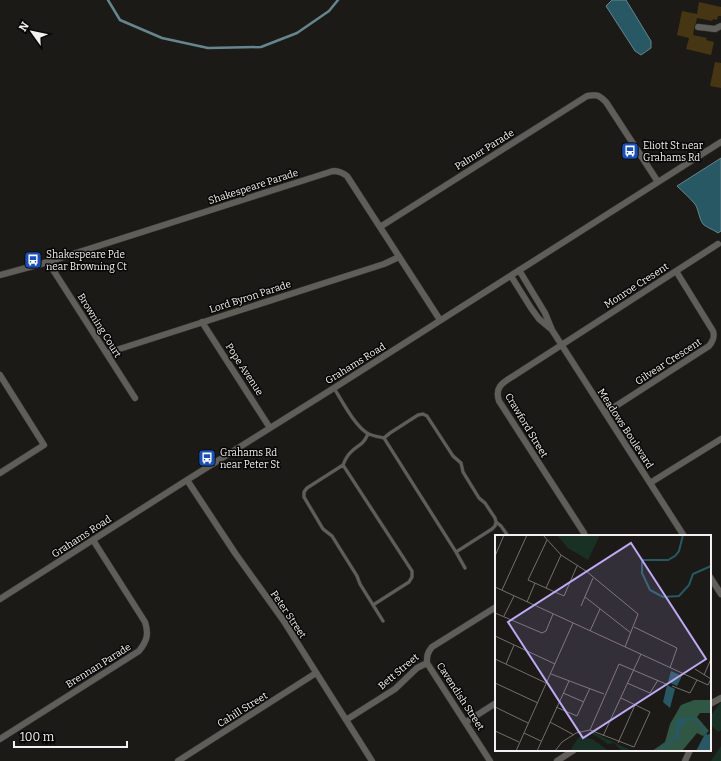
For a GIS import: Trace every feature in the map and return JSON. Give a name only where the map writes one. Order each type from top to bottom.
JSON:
[{"type":"street","points":[[698,27],[715,29],[721,26]]},
{"type":"street","name":"Palmer Parade","points":[[380,227],[587,96],[594,94],[600,96],[606,102],[658,182]]},
{"type":"street","name":"Grahams Road","points":[[0,599],[721,142]]},
{"type":"street","name":"Shakespeare Parade","points":[[0,275],[48,262],[333,171],[338,171],[347,176],[440,320]]},
{"type":"street","name":"Monroe Cresent","points":[[562,345],[720,244]]},
{"type":"street","name":"Lord Byron Parade","points":[[107,353],[384,264],[399,257]]},
{"type":"street","name":"Browning Court","points":[[48,262],[135,398]]},
{"type":"street","name":"Meadows Boulevard","points":[[519,270],[545,313],[552,330],[683,535]]},
{"type":"street","name":"Gilvear Crescent","points":[[605,413],[712,343],[714,335],[713,331],[676,271]]},
{"type":"street","name":"Meadows Boulevard","points":[[510,276],[539,319],[552,330]]},
{"type":"street","name":"Pope Avenue","points":[[202,322],[270,428]]},
{"type":"street","name":"Crawford Street","points":[[562,345],[502,384],[498,389],[497,395],[499,401],[585,535]]},
{"type":"street","points":[[0,375],[44,445],[0,473]]},
{"type":"street","points":[[650,483],[721,439]]},
{"type":"street","name":"Peter Street","points":[[187,480],[235,553],[283,620],[372,761]]},
{"type":"street","name":"Brennan Parade","points":[[0,739],[139,651],[144,645],[147,637],[145,622],[92,540]]},
{"type":"street","points":[[711,579],[721,594]]},
{"type":"street","name":"Bett Street","points":[[346,720],[395,690],[417,668],[427,663],[428,652],[432,647],[495,608]]},
{"type":"street","name":"Cavendish Street","points":[[427,663],[490,761]]},
{"type":"street","name":"Cahill Street","points":[[178,761],[316,673]]},
{"type":"street","points":[[711,703],[721,698]]},
{"type":"street","points":[[466,722],[495,704]]},
{"type":"street","points":[[557,761],[572,751]]},
{"type":"street","points":[[685,761],[690,751]]},
{"type":"lane","points":[[334,388],[359,426],[368,434],[384,438],[465,568]]},
{"type":"lane","points":[[384,438],[418,415],[423,414],[427,416],[453,456],[460,464],[463,472],[479,498],[485,503],[496,522],[507,535]]},
{"type":"lane","points":[[368,434],[365,441],[350,452],[343,465],[307,488],[304,492],[304,497],[323,529],[332,536],[383,620]]},
{"type":"lane","points":[[343,465],[412,571],[412,577],[408,582],[373,605]]},
{"type":"lane","points":[[456,552],[492,529],[496,522]]},
{"type":"green space","points":[[721,703],[721,730],[718,732],[711,725],[711,716]]},
{"type":"green space","points":[[721,746],[721,761],[711,761]]},
{"type":"water","points":[[612,0],[626,0],[651,41],[651,48],[641,55],[635,51],[606,6]]},
{"type":"water","points":[[721,158],[721,231],[718,233],[704,225],[695,204],[677,186]]},
{"type":"building","points":[[699,2],[721,7],[721,16],[718,16],[717,20],[713,19],[712,21],[697,18],[694,26],[693,35],[707,38],[706,40],[714,42],[711,55],[686,49],[689,38],[677,35],[682,11],[697,14]]},
{"type":"building","points":[[715,62],[721,63],[721,88],[710,86]]},
{"type":"waterway","points":[[108,0],[120,20],[162,38],[208,48],[261,47],[297,33],[329,11],[338,0]]},
{"type":"place","name":"Eliott St near Grahams Rd","points":[[630,151]]},
{"type":"place","name":"Shakespeare Pde near Browning Ct","points":[[33,260]]},
{"type":"place","name":"Grahams Rd near Peter St","points":[[207,458]]}]
